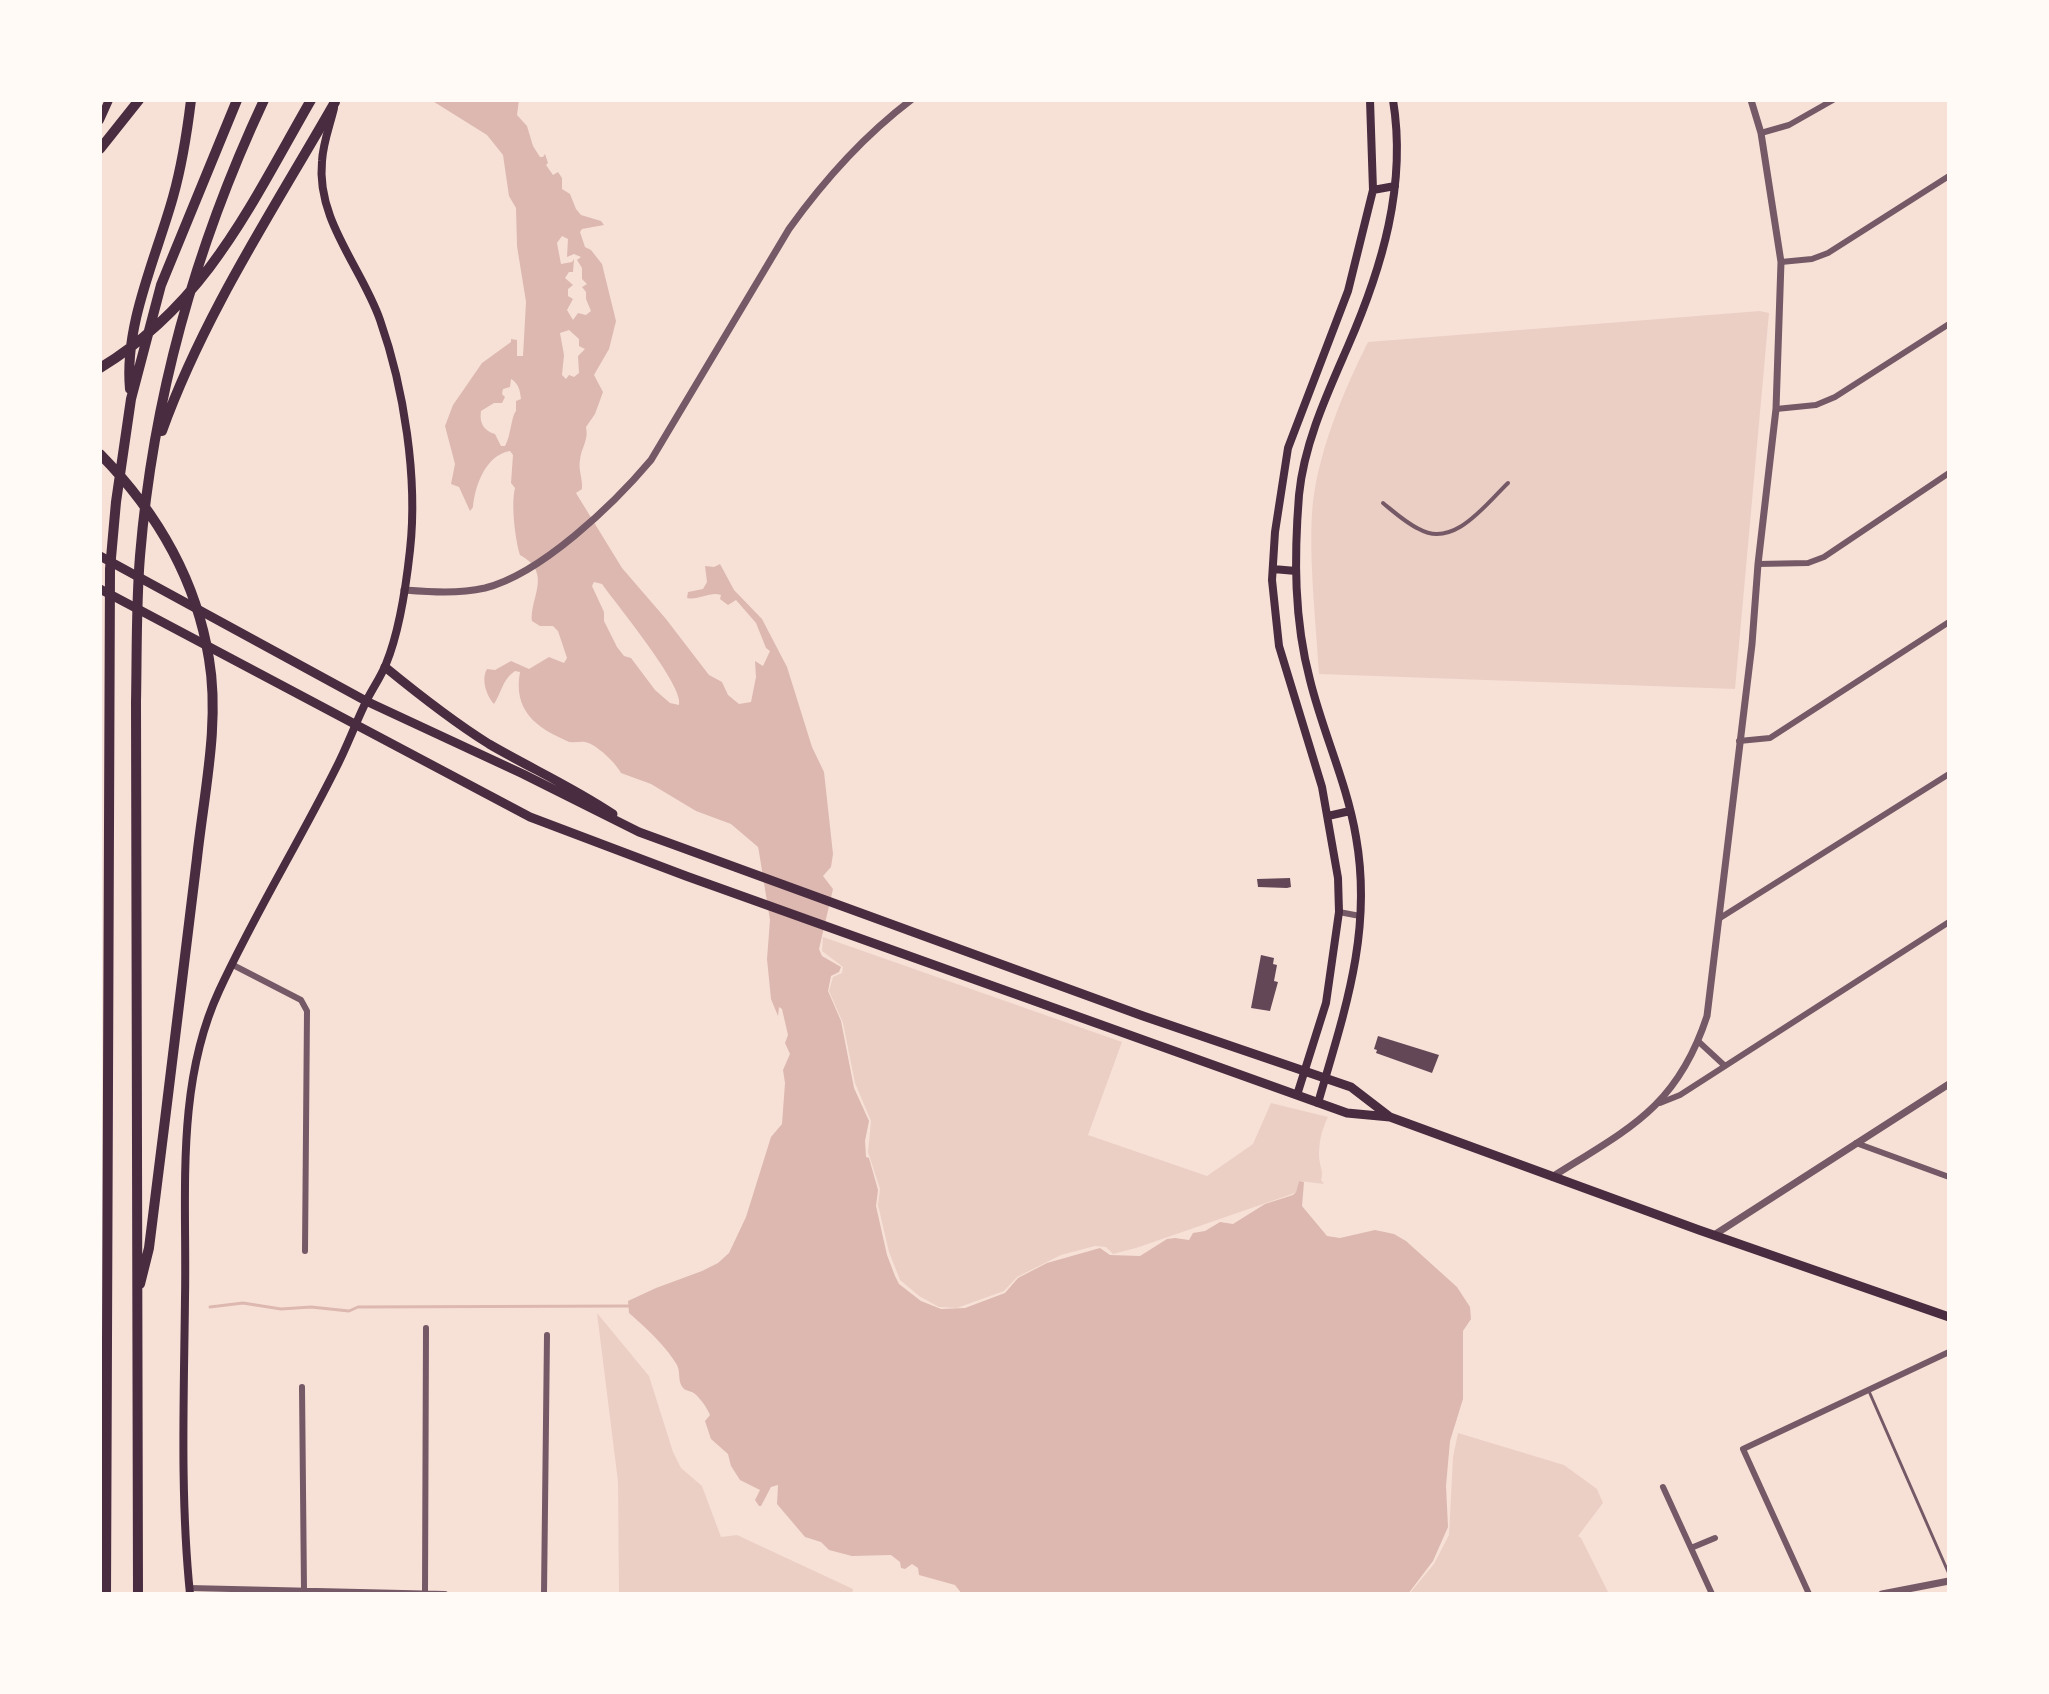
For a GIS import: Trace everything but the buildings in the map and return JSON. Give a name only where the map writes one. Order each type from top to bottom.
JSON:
[{"type":"highway","points":[[100,149],[139,100]]},
{"type":"highway","points":[[131,399],[128,367],[138,317],[181,165],[191,100]]},
{"type":"highway","points":[[106,1594],[110,569],[131,399],[161,285],[237,100]]},
{"type":"highway","points":[[138,1594],[136,673],[140,556],[162,403],[189,296],[226,188],[264,100]]},
{"type":"highway","points":[[100,368],[146,336],[202,280],[234,234],[311,100]]},
{"type":"highway","points":[[152,459],[182,379],[206,327],[336,101]]},
{"type":"highway","points":[[100,454],[138,496],[175,552],[192,591],[205,636],[211,675],[212,719],[194,884],[149,1248],[138,1293]]},
{"type":"highway","points":[[100,1333],[106,1360]]},
{"type":"main road","points":[[100,120],[109,100]]},
{"type":"main road","points":[[1297,1095],[1326,1003],[1339,912],[1338,878],[1322,787],[1279,646],[1273,569],[1275,532],[1288,448],[1348,291],[1373,190],[1370,100]]},
{"type":"main road","points":[[1318,1103],[1346,1014],[1359,942],[1360,916],[1357,838],[1310,682],[1302,643],[1296,571],[1300,490],[1317,423],[1380,264],[1388,231],[1395,186],[1393,100]]},
{"type":"main road","points":[[189,1591],[184,1459],[184,1171],[198,1052],[219,990],[337,767],[366,701],[385,667],[404,590],[410,549],[406,437],[390,353],[379,316],[338,238],[326,198],[321,163],[336,101]]},
{"type":"main road","points":[[1373,190],[1395,186]]},
{"type":"main road","points":[[1299,416],[1317,423]]},
{"type":"main road","points":[[100,556],[366,701],[639,832],[1143,1016],[1351,1087],[1390,1117]]},
{"type":"main road","points":[[1273,569],[1296,571]]},
{"type":"main road","points":[[100,589],[530,817],[1318,1103],[1347,1113],[1390,1117],[1949,1317]]},
{"type":"main road","points":[[385,667],[431,704],[490,744],[584,794],[639,832]]},
{"type":"main road","points":[[1290,689],[1310,682]]},
{"type":"main road","points":[[1328,816],[1350,811]]},
{"type":"street","points":[[404,590],[464,591],[516,575],[541,561],[609,506],[651,460],[789,229],[808,203],[871,136],[911,100]]},
{"type":"street","points":[[1551,1177],[1621,1134],[1660,1103],[1679,1079],[1699,1042],[1707,1016],[1752,644],[1776,409],[1781,262],[1761,133],[1751,100]]},
{"type":"street","points":[[1761,133],[1789,125],[1833,100]]},
{"type":"street","points":[[1781,262],[1812,259],[1828,253],[1949,176]]},
{"type":"street","points":[[1776,409],[1816,405],[1835,397],[1949,324]]},
{"type":"street","points":[[1758,564],[1808,563],[1824,557],[1948,475]]},
{"type":"street","points":[[1383,503],[1420,530],[1445,533],[1464,525],[1508,483]]},
{"type":"street","points":[[1739,741],[1770,738],[1949,622]]},
{"type":"street","points":[[1720,918],[1949,774]]},
{"type":"street","points":[[1339,912],[1360,916]]},
{"type":"street","points":[[1660,1103],[1680,1095],[1949,922]]},
{"type":"street","points":[[233,965],[301,1000],[307,1011],[305,1251]]},
{"type":"street","points":[[1699,1042],[1725,1066]]},
{"type":"street","points":[[1714,1235],[1949,1084]]},
{"type":"street","points":[[1856,1143],[1949,1177]]},
{"type":"street","points":[[425,1593],[426,1328]]},
{"type":"street","points":[[544,1594],[547,1335]]},
{"type":"street","points":[[1809,1594],[1743,1449],[1949,1352]]},
{"type":"street","points":[[302,1387],[304,1590]]},
{"type":"street","points":[[1663,1487],[1712,1594]]},
{"type":"street","points":[[1691,1548],[1715,1538]]},
{"type":"street","points":[[1882,1594],[1949,1581]]},
{"type":"street","points":[[189,1591],[445,1594]]},
{"type":"lane","points":[[1868,1389],[1949,1574]]},
{"type":"shaded area","points":[[431,100],[519,100],[517,115],[527,126],[540,157],[545,154],[546,165],[553,175],[558,172],[562,178],[562,189],[570,194],[581,215],[601,221],[604,225],[580,232],[585,247],[602,264],[616,321],[609,349],[594,375],[603,392],[595,414],[586,427],[580,464],[582,489],[576,493],[622,568],[709,675],[722,682],[728,695],[739,704],[751,702],[756,677],[755,661],[763,666],[770,651],[756,623],[736,600],[728,605],[717,594],[687,598],[688,592],[703,589],[707,582],[705,566],[720,564],[734,590],[762,619],[787,667],[812,747],[824,772],[833,854],[831,867],[823,876],[833,889],[819,949],[822,956],[841,967],[831,976],[828,991],[841,1021],[854,1088],[869,1121],[866,1157],[869,1158],[878,1190],[876,1206],[887,1255],[899,1284],[921,1301],[941,1309],[965,1308],[1005,1293],[1018,1278],[1047,1263],[1100,1248],[1110,1255],[1140,1256],[1167,1239],[1189,1240],[1193,1233],[1205,1231],[1220,1222],[1233,1224],[1265,1204],[1293,1195],[1299,1181],[1304,1182],[1302,1206],[1327,1236],[1340,1238],[1375,1230],[1394,1234],[1406,1241],[1457,1287],[1470,1307],[1471,1319],[1463,1331],[1463,1399],[1450,1441],[1446,1486],[1448,1527],[1433,1561],[1408,1594],[962,1594],[955,1585],[919,1575],[918,1568],[912,1564],[901,1568],[900,1562],[891,1555],[852,1556],[829,1550],[821,1542],[805,1537],[777,1504],[778,1485],[771,1487],[759,1506],[755,1500],[760,1490],[740,1480],[728,1454],[711,1439],[705,1421],[710,1415],[704,1404],[694,1393],[684,1389],[672,1358],[629,1313],[628,1301],[702,1271],[729,1253],[746,1217],[771,1137],[782,1124],[783,1070],[790,1054],[785,1043],[788,1035],[782,1009],[779,1007],[778,1016],[771,999],[767,959],[770,920],[758,847],[731,824],[696,811],[651,784],[621,773],[594,746],[585,742],[569,742],[545,730],[523,707],[520,672],[515,671],[507,678],[494,704],[487,692],[484,677],[487,669],[495,670],[511,661],[529,669],[549,657],[564,663],[567,658],[558,631],[553,626],[540,626],[532,621],[538,577],[518,548],[515,488],[511,483],[513,455],[510,451],[502,454],[488,465],[479,481],[470,511],[459,487],[451,484],[455,464],[445,426],[453,405],[482,363],[511,339],[517,340],[517,356],[523,356],[526,302],[517,246],[516,208],[509,196],[503,155],[487,135]],"holes":[[[562,236],[568,239],[567,257],[574,254],[581,257],[577,260],[582,268],[582,279],[587,284],[582,287],[591,311],[586,315],[578,313],[573,320],[567,310],[573,299],[568,296],[568,289],[573,285],[565,278],[573,272],[574,259],[561,264],[557,243]],[[569,330],[579,339],[579,346],[585,349],[578,356],[579,373],[566,379],[562,375],[564,355],[560,333]],[[511,379],[518,386],[521,399],[516,401],[507,442],[501,446],[495,434],[483,426],[481,411],[494,403],[502,403],[505,397],[503,389],[510,387]],[[594,582],[602,584],[648,645],[671,681],[679,705],[670,703],[655,690],[631,658],[624,656],[617,647],[592,586]]]},
{"type":"shaded area","points":[[1760,311],[1769,313],[1735,689],[1319,674],[1311,552],[1315,491],[1332,425],[1368,342]]},
{"type":"shaded area","points":[[823,937],[1122,1042],[1088,1135],[1207,1176],[1253,1144],[1271,1103],[1328,1117],[1319,1150],[1324,1184],[1299,1181],[1296,1192],[1292,1194],[1136,1248],[1113,1254],[1106,1247],[1095,1246],[1061,1255],[1017,1277],[1004,1291],[957,1308],[939,1307],[900,1280],[889,1252],[878,1205],[880,1189],[868,1152],[871,1121],[855,1083],[843,1023],[829,991],[833,977],[842,973],[843,967],[822,951]]},
{"type":"shaded area","points":[[597,1313],[649,1376],[673,1452],[681,1468],[702,1486],[721,1537],[737,1535],[853,1589],[852,1594],[619,1594],[618,1482]]},
{"type":"shaded area","points":[[1458,1433],[1564,1465],[1597,1489],[1603,1503],[1578,1536],[1609,1594],[1409,1594],[1434,1564],[1449,1535],[1453,1457]]},
{"type":"waterway","points":[[210,1307],[243,1303],[281,1309],[311,1307],[349,1311],[358,1307],[628,1306]]}]
